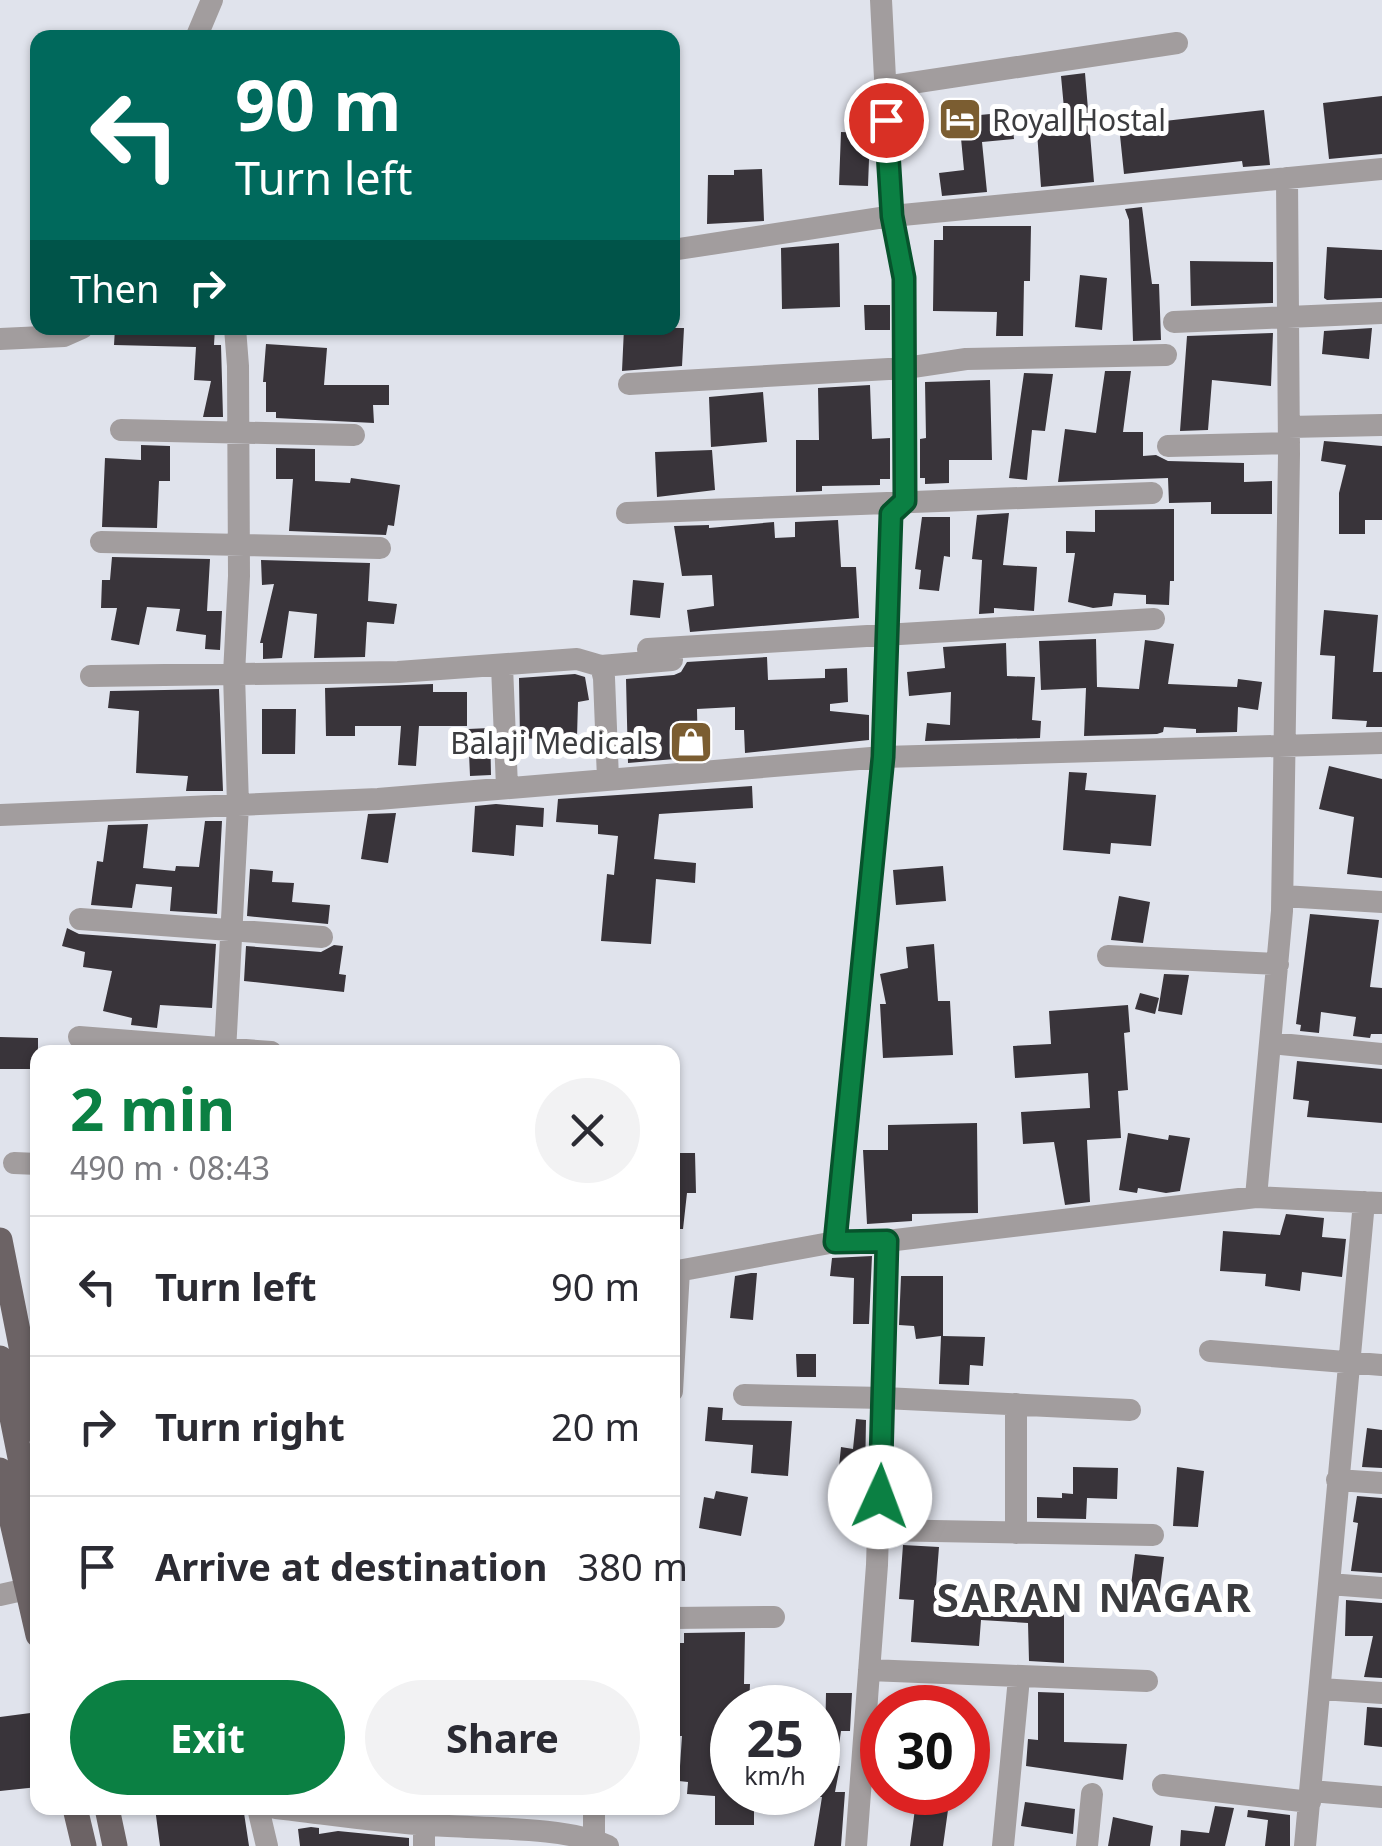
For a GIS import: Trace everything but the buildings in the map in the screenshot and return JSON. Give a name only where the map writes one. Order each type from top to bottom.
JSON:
[{"type":"main road","points":[[0,1240],[27,1321],[30,1351]]},
{"type":"main road","points":[[0,1358],[30,1508]]},
{"type":"main road","points":[[0,1470],[30,1604]]},
{"type":"main road","points":[[77,1815],[84,1846]]},
{"type":"main road","points":[[108,1815],[115,1846]]},
{"type":"street","points":[[199,30],[212,0]]},
{"type":"street","points":[[835,1242],[883,757],[878,639],[898,508],[906,372],[904,278],[892,216],[880,0]]},
{"type":"street","points":[[885,87],[1178,43]]},
{"type":"street","points":[[680,249],[892,216],[1382,169]]},
{"type":"street","points":[[1256,1198],[1283,896],[1288,178]]},
{"type":"street","points":[[1174,322],[1382,312]]},
{"type":"street","points":[[0,339],[66,335]]},
{"type":"street","points":[[225,1045],[238,805],[234,674],[239,547],[235,335]]},
{"type":"street","points":[[629,390],[906,372],[966,358],[1166,355]]},
{"type":"street","points":[[1168,446],[1382,426]]},
{"type":"street","points":[[121,430],[354,436]]},
{"type":"street","points":[[625,520],[1152,493]]},
{"type":"street","points":[[101,542],[380,548]]},
{"type":"street","points":[[91,676],[398,672],[577,659],[601,666],[1154,618]]},
{"type":"street","points":[[648,649],[878,639]]},
{"type":"street","points":[[502,666],[507,788]]},
{"type":"street","points":[[601,666],[608,779]]},
{"type":"street","points":[[0,814],[378,798],[883,757],[1382,743]]},
{"type":"street","points":[[1283,896],[1382,902]]},
{"type":"street","points":[[80,919],[322,936]]},
{"type":"street","points":[[1108,956],[1278,964]]},
{"type":"street","points":[[79,1037],[162,1045]]},
{"type":"street","points":[[1270,1043],[1382,1054]]},
{"type":"street","points":[[680,1271],[835,1242],[887,1241],[1256,1198],[1373,1203],[1357,1266],[1305,1846]]},
{"type":"street","points":[[856,1846],[878,1530],[887,1241]]},
{"type":"street","points":[[1357,1266],[1382,1268]]},
{"type":"street","points":[[1210,1351],[1382,1366]]},
{"type":"street","points":[[744,1395],[1130,1410]]},
{"type":"street","points":[[1016,1404],[1016,1532]]},
{"type":"street","points":[[1337,1480],[1382,1483]]},
{"type":"street","points":[[878,1530],[1152,1536]]},
{"type":"street","points":[[1329,1584],[1382,1588]]},
{"type":"street","points":[[0,1595],[26,1589]]},
{"type":"street","points":[[680,1618],[774,1617]]},
{"type":"street","points":[[869,1670],[1147,1681]]},
{"type":"street","points":[[1003,1846],[1019,1678]]},
{"type":"street","points":[[1321,1689],[1382,1694]]},
{"type":"street","points":[[1163,1784],[1311,1797],[1382,1797]]},
{"type":"street","points":[[1087,1846],[1092,1794]]},
{"type":"street","points":[[260,1815],[267,1846]]},
{"type":"street","points":[[334,1815],[601,1843],[595,1815]]},
{"type":"place","name":"Royal Hostal","points":[[960,119]]},
{"type":"place","name":"Balaji Medicals","points":[[691,742]]},
{"type":"district","name":"SARAN NAGAR","points":[[1095,1596]]},
{"type":"route","points":[[880,1497],[887,1241],[835,1242],[883,757],[891,514],[905,501],[904,278],[892,216],[886,120]]}]
